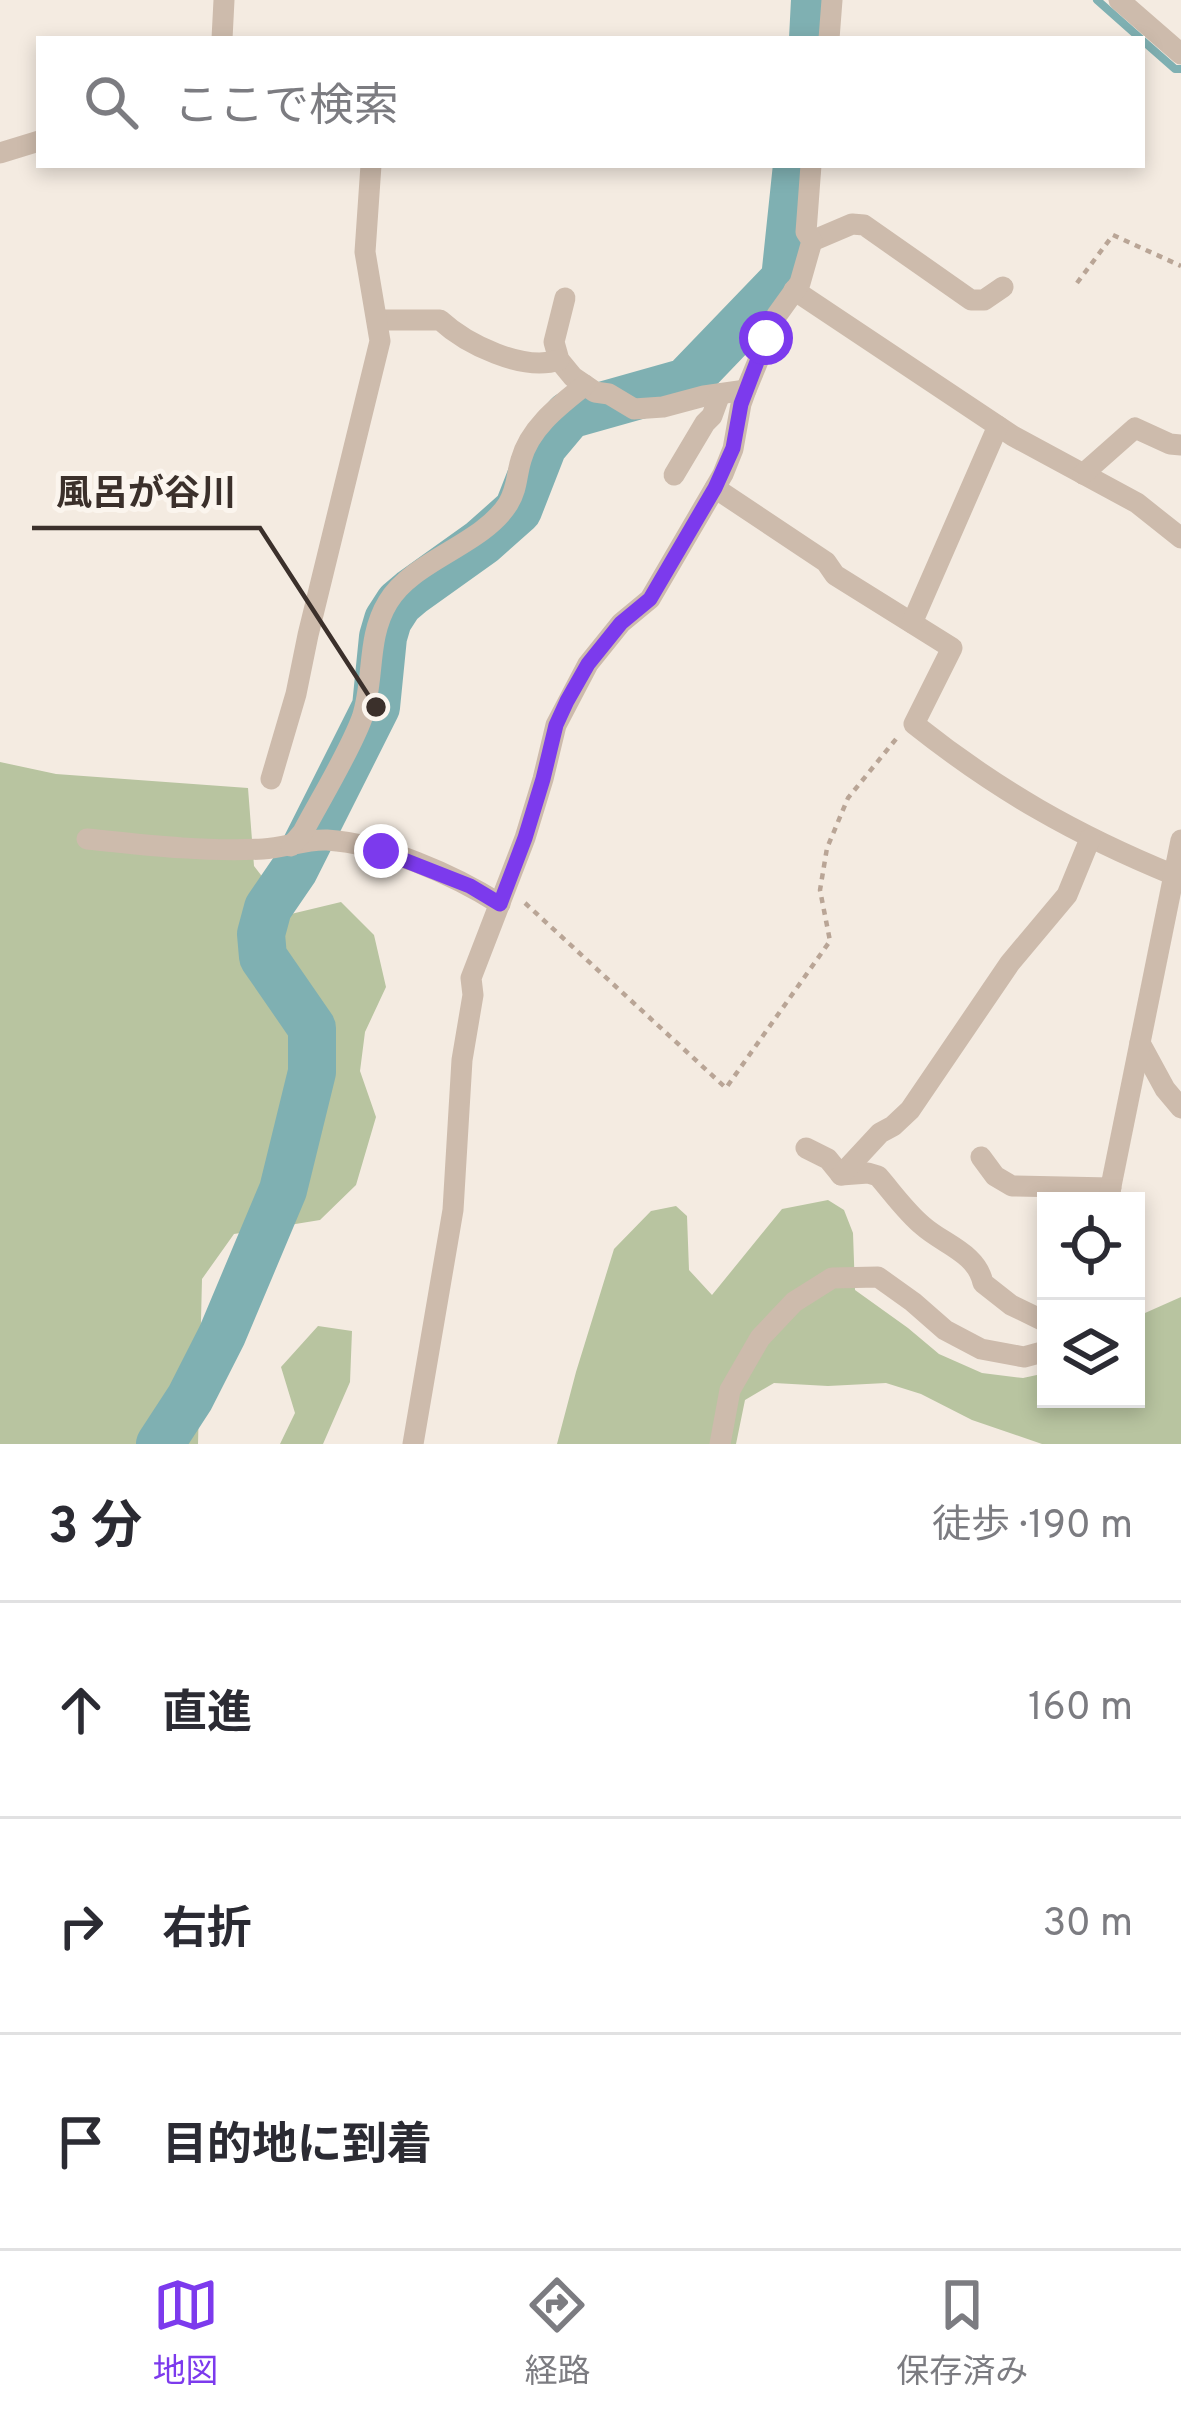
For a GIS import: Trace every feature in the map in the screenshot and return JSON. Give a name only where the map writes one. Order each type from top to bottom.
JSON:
[{"type":"street","points":[[222,36],[224,0]]},
{"type":"street","points":[[829,36],[832,0]]},
{"type":"street","points":[[1119,0],[1181,54]]},
{"type":"street","points":[[0,153],[36,142]]},
{"type":"street","points":[[271,779],[296,694],[380,340],[364,252],[371,168]]},
{"type":"street","points":[[413,1444],[453,1210],[471,978],[567,701],[588,664],[621,623],[650,599],[733,448],[746,390],[777,315],[800,283],[812,241],[806,232],[811,168]]},
{"type":"street","points":[[812,241],[851,224],[864,225],[971,299],[983,300],[1003,287]]},
{"type":"street","points":[[794,290],[998,426],[1137,503],[1181,538]]},
{"type":"street","points":[[565,298],[554,342],[559,360],[595,392],[609,394],[634,409],[746,390]]},
{"type":"street","points":[[376,320],[440,320],[460,338],[506,356],[536,363],[559,360]]},
{"type":"street","points":[[291,846],[303,832],[362,719],[373,638],[390,598],[506,506],[520,476],[520,461],[546,416],[585,385]]},
{"type":"street","points":[[674,475],[712,416],[720,394]]},
{"type":"street","points":[[911,623],[998,426]]},
{"type":"street","points":[[1083,474],[1135,428],[1181,445]]},
{"type":"street","points":[[715,488],[826,562],[835,575],[952,648],[914,724],[1007,792],[1090,839],[1174,875]]},
{"type":"street","points":[[87,839],[188,849],[263,849],[322,840],[381,851],[502,897]]},
{"type":"street","points":[[841,1174],[910,1110],[1010,963],[1067,895],[1090,839]]},
{"type":"street","points":[[1110,1192],[1181,840]]},
{"type":"street","points":[[1140,1042],[1181,1108]]},
{"type":"street","points":[[806,1148],[827,1159],[841,1174],[878,1176],[925,1229],[981,1270],[983,1283],[1037,1318]]},
{"type":"street","points":[[981,1157],[995,1176],[1012,1186],[1086,1192]]},
{"type":"street","points":[[720,1444],[730,1390],[760,1338],[794,1302],[832,1278],[878,1277],[945,1330],[981,1349],[1024,1357],[1037,1354]]},
{"type":"path","points":[[1077,283],[1113,235],[1181,266]]},
{"type":"path","points":[[502,897],[533,909],[726,1088],[830,941],[820,890],[837,821],[848,798],[914,724]]},
{"type":"green space","points":[[0,762],[56,774],[248,788],[254,866],[291,914],[341,902],[374,935],[386,987],[365,1032],[360,1071],[376,1117],[356,1185],[320,1220],[234,1234],[202,1279],[198,1444],[0,1444]]},
{"type":"green space","points":[[828,1200],[844,1210],[853,1233],[855,1290],[939,1354],[982,1373],[1037,1375],[1037,1408],[1145,1408],[1145,1313],[1181,1297],[1181,1444],[1042,1444],[886,1383],[774,1383],[745,1400],[736,1444],[557,1444],[614,1249],[651,1211],[676,1206],[687,1216],[689,1270],[712,1295],[782,1209]]},
{"type":"green space","points":[[318,1326],[352,1331],[350,1382],[323,1444],[280,1444],[295,1413],[281,1367]]},
{"type":"waterway","points":[[813,36],[815,0]]},
{"type":"waterway","points":[[1097,0],[1138,36]]},
{"type":"waterway","points":[[1145,43],[1181,69]]},
{"type":"waterway","points":[[160,1444],[222,1335],[283,1190],[312,1072],[312,1028],[263,957],[261,934],[268,908],[294,870],[376,707],[388,620],[399,603],[518,510],[543,446],[569,415],[686,382],[785,279],[797,168]]},
{"type":"place","name":"風呂が谷川","points":[[376,707]]},
{"type":"route","points":[[381,851],[470,886],[500,904],[567,701],[588,664],[621,623],[650,599],[715,488],[733,448],[741,404],[766,338]]}]
